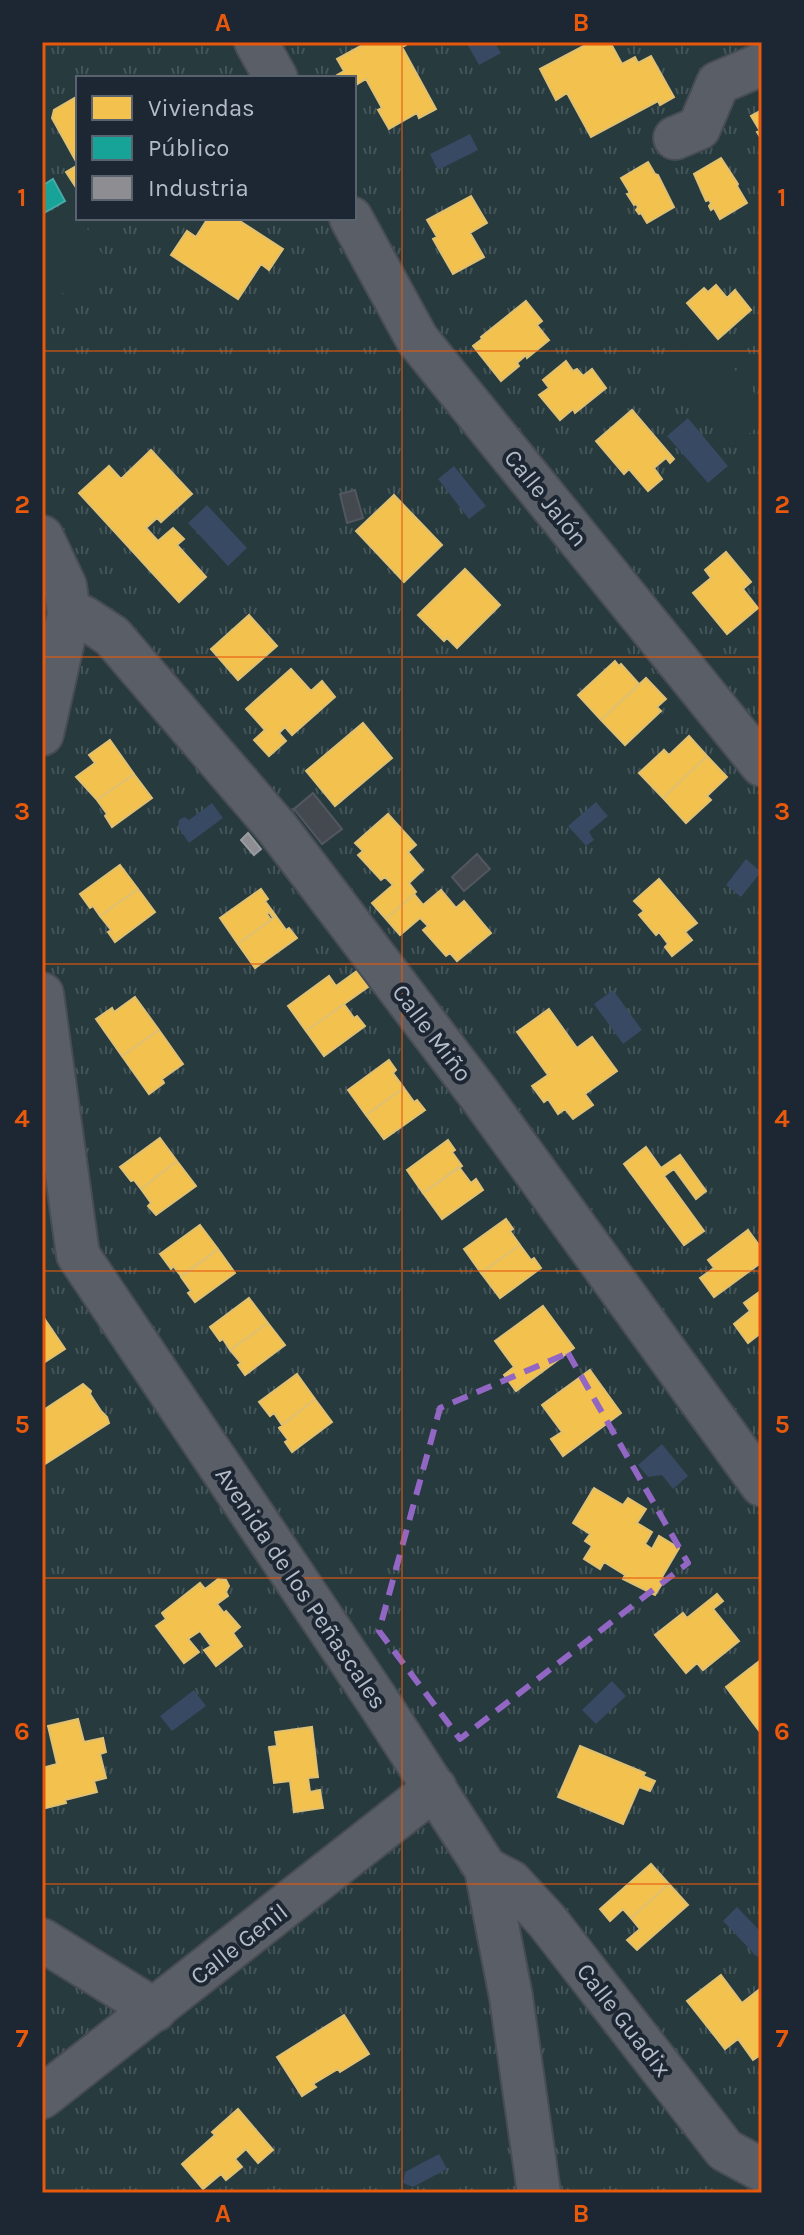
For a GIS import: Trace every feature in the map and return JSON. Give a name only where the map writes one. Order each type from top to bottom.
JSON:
[{"type":"street","points":[[256,42],[275,76]]},
{"type":"street","points":[[675,138],[699,128],[718,83],[762,64]]},
{"type":"street","name":"Calle Jalón","points":[[352,220],[417,339],[762,765]]},
{"type":"street","points":[[42,537],[65,586],[69,614],[42,734]]},
{"type":"street","name":"Calle Miño","points":[[69,614],[83,617],[112,636],[277,828],[479,1094],[762,1485]]},
{"type":"street","name":"Avenida de los Peñascales","points":[[42,994],[78,1255],[486,1869],[511,1997],[539,2193]]},
{"type":"street","points":[[42,1209],[78,1255]]},
{"type":"street","name":"Calle Genil","points":[[42,2097],[435,1788]]},
{"type":"street","name":"Calle Guadix","points":[[486,1869],[511,1882],[547,1921],[725,2150],[762,2170]]},
{"type":"street","points":[[42,1940],[155,2010]]},
{"type":"highlighted area","points":[[568,1353],[688,1563],[460,1739],[379,1631],[440,1408]]},
{"type":"green space","points":[[42,42],[762,42],[762,2193],[42,2193]]},
{"type":"green space","points":[[70,200],[76,210],[76,220],[82,220],[109,266],[42,305],[42,217]]},
{"type":"green space","points":[[701,330],[762,402],[762,423],[731,449],[660,366]]},
{"type":"water","points":[[466,42],[494,42],[501,53],[479,65]]},
{"type":"water","points":[[470,134],[478,150],[438,170],[430,154]]},
{"type":"water","points":[[688,418],[728,466],[708,483],[667,436]]},
{"type":"water","points":[[454,466],[486,506],[469,519],[438,479]]},
{"type":"water","points":[[207,505],[247,548],[228,566],[188,523]]},
{"type":"water","points":[[596,802],[608,816],[589,832],[594,840],[586,846],[568,826]]},
{"type":"water","points":[[212,803],[223,818],[189,843],[178,827],[179,820],[184,817],[189,820]]},
{"type":"water","points":[[746,859],[761,872],[741,897],[726,885]]},
{"type":"water","points":[[613,990],[642,1030],[623,1044],[594,1004]]},
{"type":"water","points":[[662,1444],[688,1476],[673,1489],[662,1475],[648,1477],[638,1465]]},
{"type":"water","points":[[612,1681],[626,1696],[596,1724],[582,1710]]},
{"type":"water","points":[[194,1690],[206,1706],[172,1731],[160,1716]]},
{"type":"water","points":[[737,1907],[762,1933],[762,1953],[757,1957],[723,1921]]},
{"type":"water","points":[[439,2154],[447,2169],[413,2187],[403,2183],[405,2172]]},
{"type":"building: Viviendas","points":[[368,42],[405,42],[406,45],[402,47],[436,109],[419,118],[417,113],[389,129],[378,110],[382,108],[366,79],[356,85],[356,76],[338,76],[344,71],[337,59]]},
{"type":"building: Viviendas","points":[[591,42],[610,42],[622,64],[635,57],[638,63],[651,56],[674,97],[660,105],[658,101],[591,137],[567,93],[556,100],[540,69]]},
{"type":"building: Viviendas","points":[[76,97],[76,161],[52,118],[54,110]]},
{"type":"building: Viviendas","points":[[762,110],[762,140],[751,116]]},
{"type":"building: Viviendas","points":[[721,158],[747,203],[720,219],[714,208],[711,210],[711,203],[706,201],[694,174]]},
{"type":"building: Viviendas","points":[[648,162],[674,207],[647,223],[636,210],[638,207],[627,194],[630,193],[621,178]]},
{"type":"building: Viviendas","points":[[76,166],[76,187],[66,172]]},
{"type":"building: Viviendas","points":[[471,196],[487,223],[470,233],[484,257],[453,274],[433,239],[437,237],[427,220]]},
{"type":"building: Viviendas","points":[[207,220],[238,220],[283,249],[269,270],[261,264],[238,299],[171,255],[187,231],[196,237]]},
{"type":"building: Viviendas","points":[[716,285],[727,298],[735,290],[751,310],[718,339],[687,303],[704,288],[708,292]]},
{"type":"building: Viviendas","points":[[526,301],[542,321],[537,325],[549,340],[527,358],[526,355],[517,363],[519,366],[501,381],[473,346]]},
{"type":"building: Viviendas","points":[[566,361],[573,371],[577,369],[583,376],[592,369],[606,388],[575,413],[573,409],[560,420],[539,395],[549,388],[543,380]]},
{"type":"building: Viviendas","points":[[632,410],[674,459],[670,463],[666,458],[654,468],[662,479],[648,491],[629,469],[624,474],[596,441]]},
{"type":"building: Viviendas","points":[[151,450],[192,494],[161,522],[157,518],[146,528],[158,541],[173,528],[184,539],[177,545],[206,577],[179,602],[79,493],[109,466],[121,479]]},
{"type":"building: Viviendas","points":[[394,495],[442,545],[404,582],[356,531]]},
{"type":"building: Viviendas","points":[[726,552],[751,582],[743,589],[758,608],[727,634],[693,593],[711,578],[705,570]]},
{"type":"building: Viviendas","points":[[465,569],[500,605],[457,648],[447,638],[444,641],[418,615]]},
{"type":"building: Viviendas","points":[[249,615],[277,646],[238,680],[211,649]]},
{"type":"building: Viviendas","points":[[615,661],[639,684],[601,720],[578,695]]},
{"type":"building: Viviendas","points":[[291,669],[311,691],[322,681],[335,697],[292,735],[285,727],[279,733],[286,741],[269,756],[254,740],[265,730],[246,709]]},
{"type":"building: Viviendas","points":[[646,678],[666,699],[657,707],[661,711],[625,745],[601,720]]},
{"type":"building: Viviendas","points":[[363,723],[392,758],[335,806],[306,771]]},
{"type":"building: Viviendas","points":[[689,736],[707,756],[663,798],[639,773],[664,750],[669,755]]},
{"type":"building: Viviendas","points":[[110,740],[134,774],[97,800],[76,777],[95,763],[89,755]]},
{"type":"building: Viviendas","points":[[707,756],[727,777],[707,796],[711,800],[686,823],[663,798]]},
{"type":"building: Viviendas","points":[[134,774],[152,798],[112,827],[97,800]]},
{"type":"building: Viviendas","points":[[388,814],[416,845],[408,852],[423,870],[409,883],[416,892],[386,919],[372,903],[393,885],[385,877],[381,880],[358,855],[363,851],[355,843]]},
{"type":"building: Viviendas","points":[[120,865],[138,889],[100,916],[80,894]]},
{"type":"building: Viviendas","points":[[659,879],[697,923],[685,932],[692,940],[672,956],[659,932],[656,935],[639,915],[644,911],[634,901]]},
{"type":"building: Viviendas","points":[[138,889],[155,912],[115,942],[108,932],[111,930],[100,916]]},
{"type":"building: Viviendas","points":[[261,889],[276,916],[273,918],[269,912],[267,914],[271,920],[238,944],[220,918]]},
{"type":"building: Viviendas","points":[[441,890],[456,908],[464,901],[491,933],[457,961],[450,953],[446,956],[423,930],[428,926],[420,918],[400,935],[386,919],[414,894],[423,905]]},
{"type":"building: Viviendas","points":[[276,916],[286,930],[289,928],[297,938],[255,968],[238,944]]},
{"type":"building: Viviendas","points":[[357,971],[368,987],[306,1031],[288,1006],[329,976],[336,986]]},
{"type":"building: Viviendas","points":[[135,997],[159,1030],[122,1056],[96,1019],[112,1008],[114,1012]]},
{"type":"building: Viviendas","points":[[344,1004],[354,1018],[357,1016],[365,1026],[324,1056],[306,1031]]},
{"type":"building: Viviendas","points":[[549,1009],[577,1048],[592,1037],[617,1071],[585,1094],[593,1105],[573,1119],[565,1109],[558,1114],[548,1099],[544,1102],[532,1086],[548,1075],[517,1032]]},
{"type":"building: Viviendas","points":[[159,1030],[183,1064],[162,1079],[164,1083],[149,1094],[122,1056]]},
{"type":"building: Viviendas","points":[[389,1060],[396,1070],[393,1073],[404,1088],[366,1115],[348,1090]]},
{"type":"building: Viviendas","points":[[404,1088],[414,1102],[417,1100],[425,1110],[384,1139],[366,1115]]},
{"type":"building: Viviendas","points":[[160,1138],[177,1161],[141,1189],[120,1167]]},
{"type":"building: Viviendas","points":[[448,1140],[462,1166],[423,1193],[407,1170]]},
{"type":"building: Viviendas","points":[[646,1147],[661,1168],[680,1155],[706,1191],[696,1199],[674,1169],[664,1176],[704,1231],[684,1245],[624,1164]]},
{"type":"building: Viviendas","points":[[177,1161],[196,1186],[156,1215],[148,1206],[151,1203],[141,1189]]},
{"type":"building: Viviendas","points":[[459,1167],[471,1183],[476,1179],[483,1190],[442,1219],[423,1193]]},
{"type":"building: Viviendas","points":[[506,1219],[520,1245],[481,1273],[464,1249]]},
{"type":"building: Viviendas","points":[[200,1225],[218,1249],[181,1276],[173,1266],[171,1269],[160,1254]]},
{"type":"building: Viviendas","points":[[748,1230],[762,1249],[762,1262],[714,1297],[700,1278],[714,1268],[708,1260]]},
{"type":"building: Viviendas","points":[[520,1245],[541,1268],[500,1298],[481,1273]]},
{"type":"building: Viviendas","points":[[218,1249],[235,1273],[195,1302],[181,1277]]},
{"type":"building: Viviendas","points":[[762,1290],[762,1332],[748,1343],[734,1324],[750,1311],[744,1303]]},
{"type":"building: Viviendas","points":[[249,1298],[268,1323],[230,1350],[210,1327]]},
{"type":"building: Viviendas","points":[[543,1306],[574,1348],[516,1391],[504,1375],[514,1367],[495,1341]]},
{"type":"building: Viviendas","points":[[44,1318],[65,1349],[42,1364],[42,1320]]},
{"type":"building: Viviendas","points":[[268,1323],[285,1345],[245,1375],[238,1365],[241,1363],[230,1350]]},
{"type":"building: Viviendas","points":[[590,1370],[621,1413],[563,1456],[551,1439],[562,1432],[542,1405]]},
{"type":"building: Viviendas","points":[[297,1374],[315,1399],[282,1425],[274,1413],[270,1416],[259,1402]]},
{"type":"building: Viviendas","points":[[83,1384],[91,1391],[109,1423],[42,1466],[42,1411]]},
{"type":"building: Viviendas","points":[[315,1399],[332,1422],[292,1452],[279,1428]]},
{"type":"building: Viviendas","points":[[594,1488],[623,1505],[628,1498],[646,1509],[637,1523],[652,1532],[645,1544],[652,1549],[659,1536],[679,1548],[655,1595],[623,1579],[625,1575],[604,1562],[600,1569],[584,1559],[592,1546],[585,1541],[590,1534],[573,1523]]},
{"type":"building: Viviendas","points":[[218,1579],[226,1580],[229,1586],[228,1596],[217,1604],[240,1627],[233,1633],[242,1646],[216,1666],[204,1650],[211,1646],[200,1631],[188,1639],[199,1652],[184,1663],[156,1626],[166,1619],[162,1613],[200,1583],[205,1589]]},
{"type":"building: Viviendas","points":[[717,1594],[723,1601],[713,1609],[739,1641],[703,1670],[697,1663],[686,1673],[655,1635],[683,1613],[687,1618]]},
{"type":"building: Viviendas","points":[[762,1659],[762,1731],[760,1732],[726,1687]]},
{"type":"building: Viviendas","points":[[78,1719],[84,1742],[103,1738],[106,1752],[100,1754],[106,1778],[94,1781],[97,1792],[42,1809],[42,1768],[57,1764],[48,1726]]},
{"type":"building: Viviendas","points":[[312,1727],[318,1777],[308,1778],[310,1792],[320,1790],[323,1808],[294,1812],[290,1781],[274,1783],[269,1747],[277,1746],[275,1732]]},
{"type":"building: Viviendas","points":[[580,1746],[645,1773],[643,1776],[655,1781],[650,1791],[639,1787],[623,1824],[558,1797]]},
{"type":"building: Viviendas","points":[[651,1864],[669,1884],[631,1918],[623,1909],[610,1921],[600,1909]]},
{"type":"building: Viviendas","points":[[669,1884],[688,1905],[637,1950],[627,1940],[640,1929],[631,1918]]},
{"type":"building: Viviendas","points":[[721,1975],[742,2003],[762,1990],[762,2054],[753,2060],[738,2039],[725,2049],[687,2001]]},
{"type":"building: Viviendas","points":[[344,2015],[369,2054],[313,2084],[316,2087],[302,2096],[277,2057]]},
{"type":"building: Viviendas","points":[[238,2109],[273,2150],[258,2163],[246,2149],[235,2159],[242,2167],[226,2180],[221,2174],[203,2189],[182,2164],[215,2135],[212,2132]]},
{"type":"building: Público","points":[[53,179],[65,201],[42,214],[42,186]]},
{"type":"building: Industria","points":[[248,833],[261,849],[254,855],[241,840]]},
{"type":"building: Otros","points":[[355,490],[363,518],[347,523],[340,494]]},
{"type":"building: Otros","points":[[313,793],[342,829],[322,844],[294,809]]},
{"type":"building: Otros","points":[[477,854],[490,869],[464,891],[452,877]]}]
